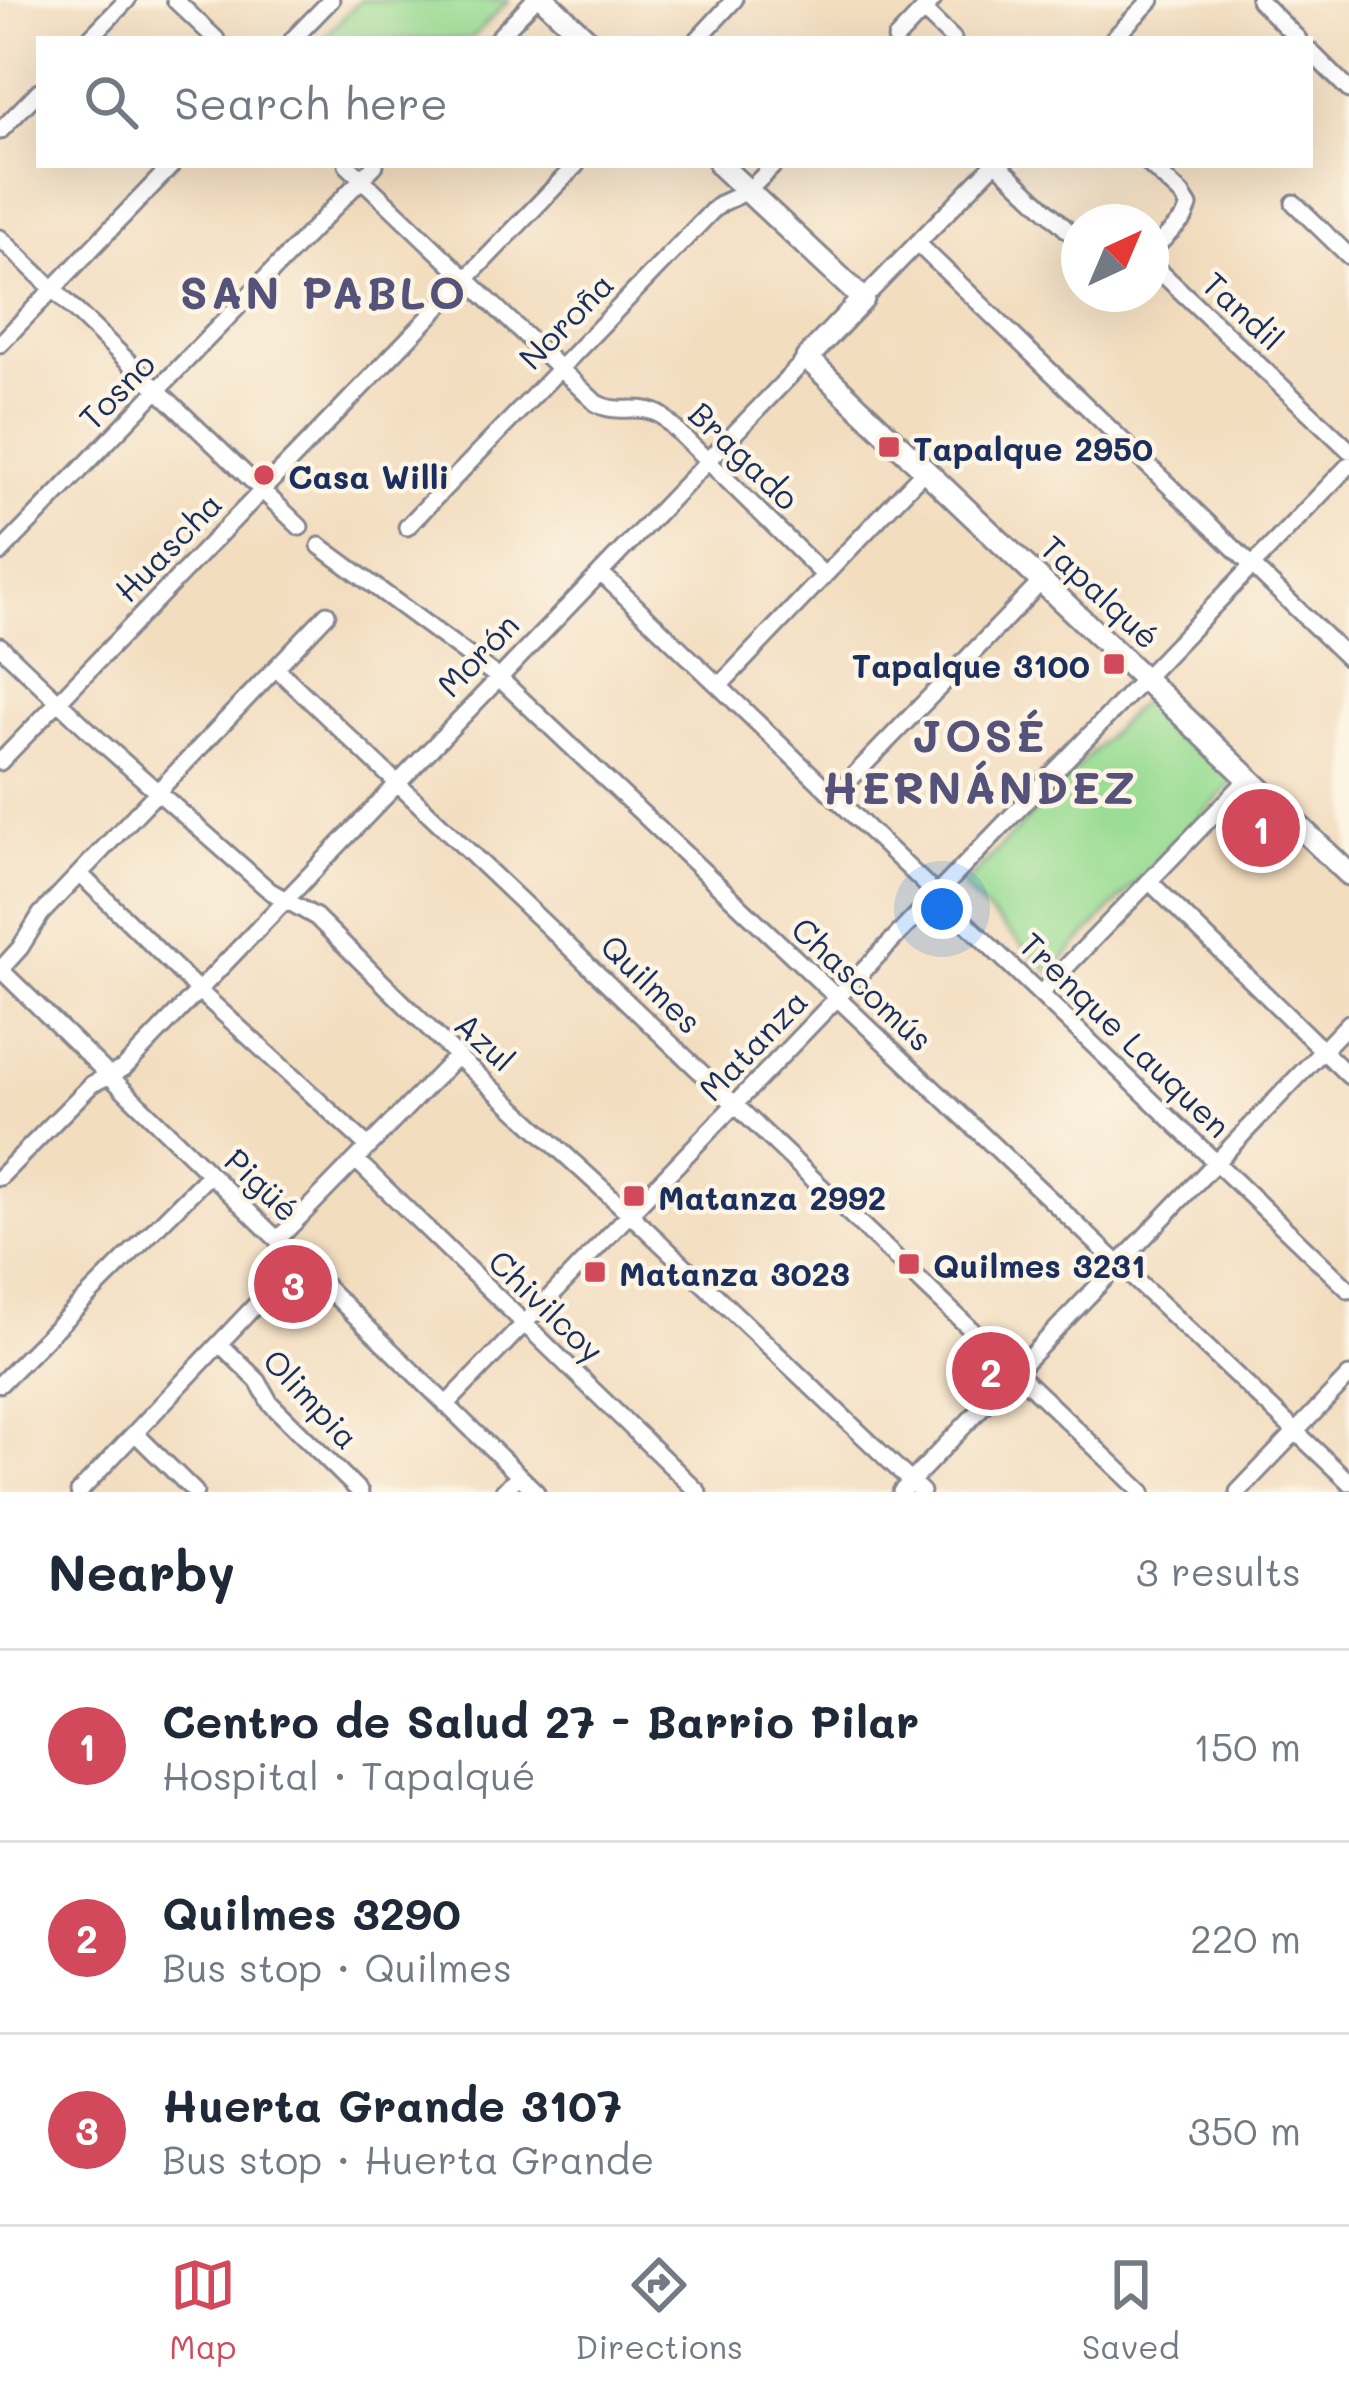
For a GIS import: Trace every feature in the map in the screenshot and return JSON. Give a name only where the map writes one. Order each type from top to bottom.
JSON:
[{"type":"main road","points":[[545,0],[583,36]]},
{"type":"main road","points":[[723,168],[863,299]]},
{"type":"main road","name":"Morón","points":[[807,358],[863,299]]},
{"type":"main road","name":"Tapalqué","points":[[807,358],[1349,874]]},
{"type":"street","points":[[92,36],[127,0]]},
{"type":"street","points":[[175,0],[213,36]]},
{"type":"street","points":[[296,36],[331,0]]},
{"type":"street","points":[[500,36],[535,0]]},
{"type":"street","points":[[701,36],[734,0]]},
{"type":"street","points":[[1117,36],[1150,0]]},
{"type":"street","points":[[1258,0],[1295,36]]},
{"type":"street","points":[[899,36],[928,5],[951,36]]},
{"type":"street","points":[[1313,54],[1349,90]]},
{"type":"street","points":[[0,131],[36,94]]},
{"type":"street","points":[[0,344],[169,168]]},
{"type":"street","name":"Bragado","points":[[350,168],[607,410],[653,410],[824,575]]},
{"type":"street","name":"Tosno","points":[[0,553],[372,168]]},
{"type":"street","name":"Huascha","points":[[0,762],[574,168]]},
{"type":"street","name":"Noroña","points":[[407,527],[712,211],[748,191],[771,168]]},
{"type":"street","name":"Morón","points":[[863,299],[993,168]]},
{"type":"street","points":[[999,168],[1061,225]]},
{"type":"street","points":[[1153,168],[1189,206],[1169,234]]},
{"type":"street","points":[[1294,203],[1349,256]]},
{"type":"street","points":[[0,238],[301,527]]},
{"type":"street","points":[[917,243],[1349,659]]},
{"type":"street","name":"Tandil","points":[[1169,280],[1349,450]]},
{"type":"street","name":"Morón","points":[[0,1177],[92,1084],[124,1068],[807,358]]},
{"type":"street","name":"Matanza","points":[[446,1405],[1349,464]]},
{"type":"street","points":[[719,686],[925,470]]},
{"type":"street","name":"Chascomús","points":[[320,545],[499,678],[1349,1482]]},
{"type":"street","name":"Trenque Lauquen","points":[[601,573],[1349,1290]]},
{"type":"street","points":[[834,796],[1042,581]]},
{"type":"street","points":[[0,970],[41,914],[327,614]]},
{"type":"street","name":"Azul","points":[[0,646],[270,891],[316,917],[911,1488]]},
{"type":"street","name":"Quilmes","points":[[276,668],[1142,1492]]},
{"type":"street","points":[[1040,994],[1249,778]]},
{"type":"street","points":[[80,874],[369,1147]]},
{"type":"street","points":[[1149,881],[1349,1076]]},
{"type":"street","name":"Pigüé","points":[[0,970],[536,1492]]},
{"type":"street","points":[[911,1488],[1349,1023]]},
{"type":"street","points":[[277,1240],[457,1056]]},
{"type":"street","name":"Chivilcoy","points":[[356,1160],[698,1492]]},
{"type":"street","points":[[0,1384],[209,1174]]},
{"type":"street","points":[[79,1492],[298,1260]]},
{"type":"street","name":"Olimpia","points":[[220,1344],[258,1381],[269,1403],[360,1492]]},
{"type":"street","points":[[1238,1492],[1349,1376]]},
{"type":"street","points":[[135,1433],[196,1492]]},
{"type":"street","points":[[503,1492],[519,1475]]},
{"type":"green space","points":[[360,0],[509,0],[474,36],[326,36]]},
{"type":"green space","points":[[1155,687],[1243,772],[1050,972],[962,887]]},
{"type":"place","name":"Tapalque 2950","points":[[889,447]]},
{"type":"place","name":"Casa Willi","points":[[264,475]]},
{"type":"place","name":"Tapalque 3100","points":[[1114,664]]},
{"type":"place","name":"Centro de Salud 27 - Barrio Pilar","points":[[1261,828]]},
{"type":"place","name":"Matanza 2992","points":[[634,1196]]},
{"type":"place","name":"Quilmes 3231","points":[[909,1264]]},
{"type":"place","name":"Matanza 3023","points":[[595,1272]]},
{"type":"place","name":"Huerta Grande 3107","points":[[293,1284]]},
{"type":"place","name":"Quilmes 3290","points":[[991,1371]]},
{"type":"district","name":"SAN PABLO","points":[[324,291]]},
{"type":"district","name":"JOSÉ HERNÁNDEZ","points":[[980,760]]}]
